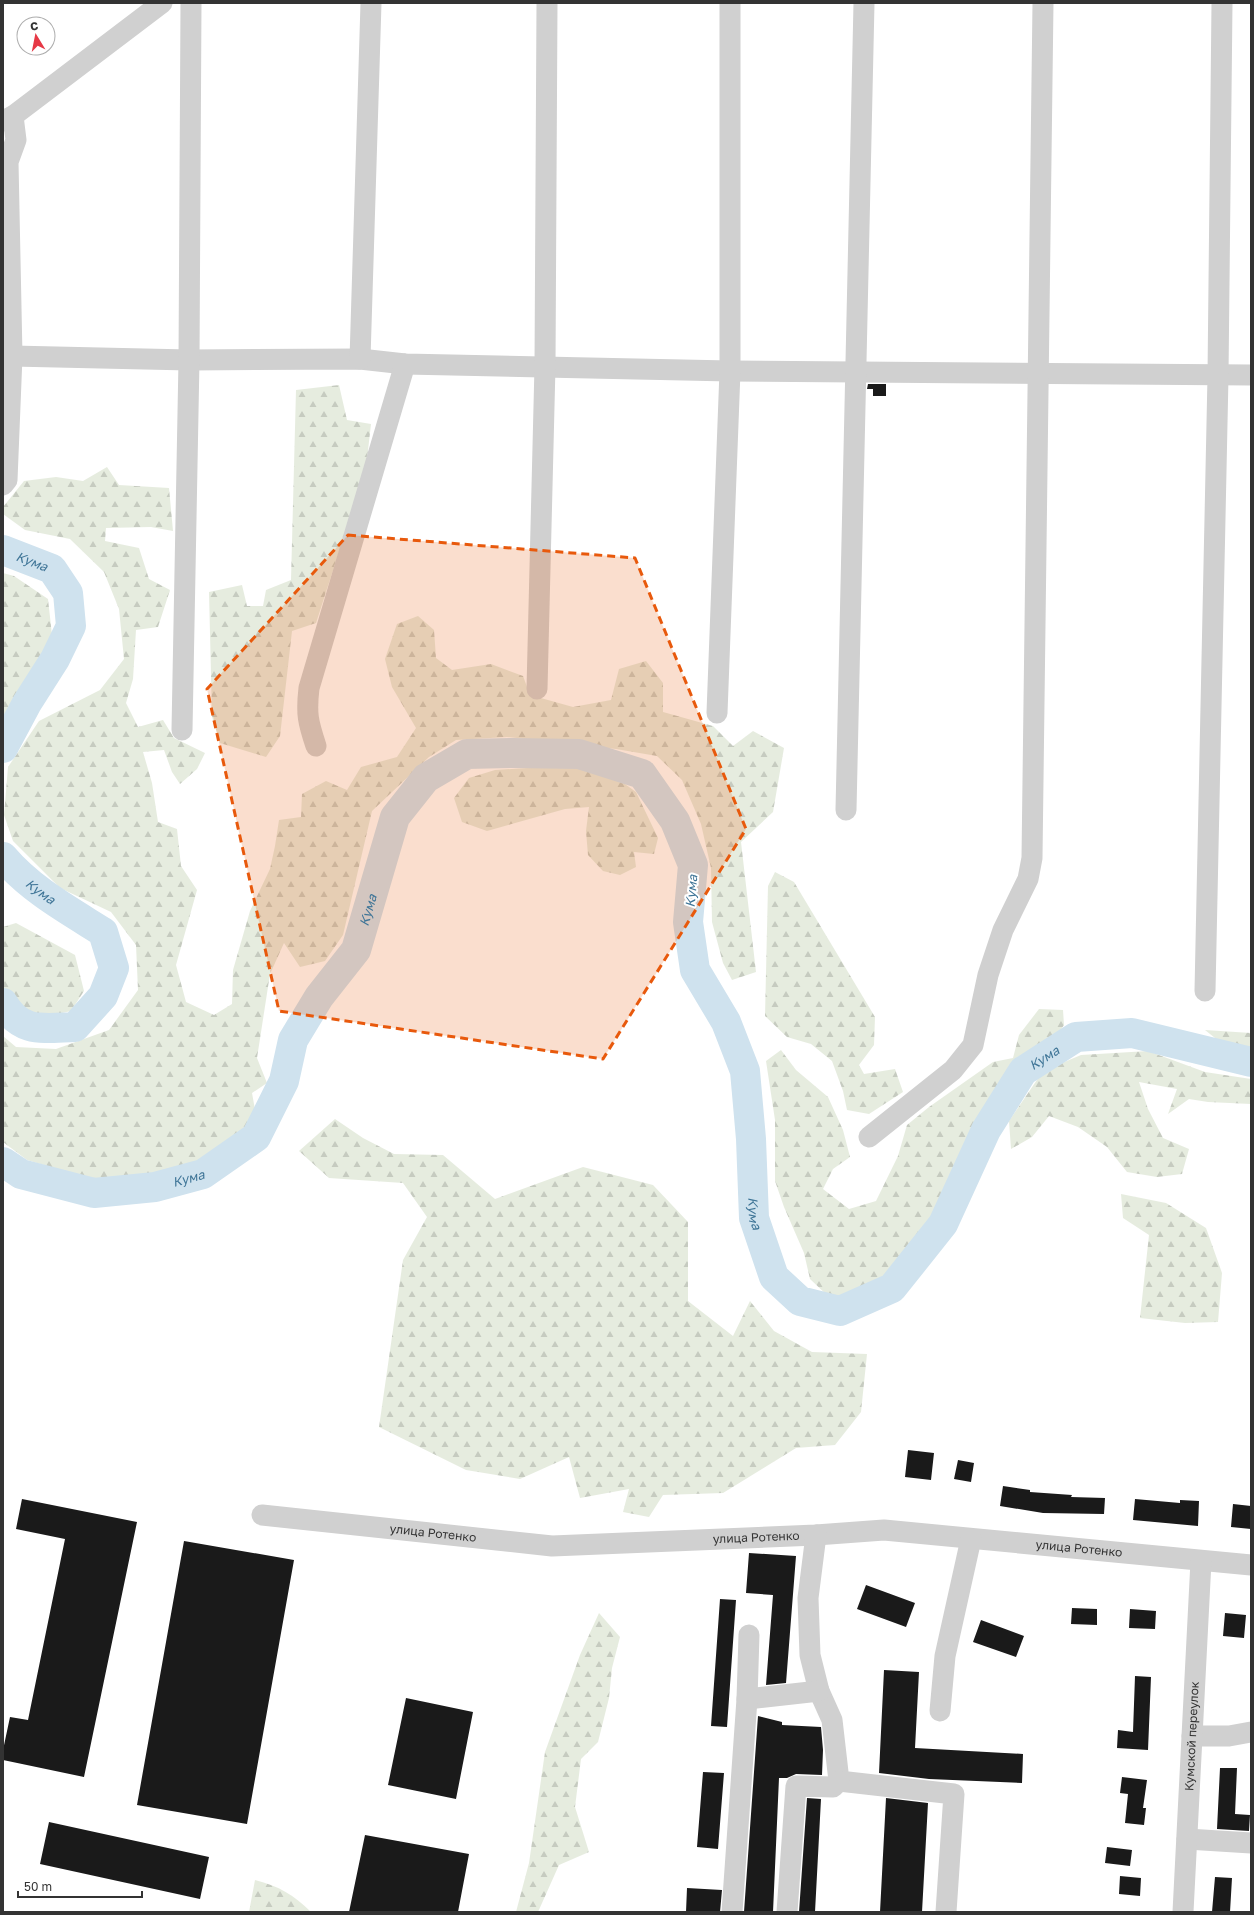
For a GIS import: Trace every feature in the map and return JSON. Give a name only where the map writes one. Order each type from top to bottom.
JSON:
[{"type":"street","points":[[3,485],[7,480],[12,356],[6,166],[16,140],[8,118],[162,3]]},
{"type":"street","points":[[182,730],[189,360],[191,3]]},
{"type":"street","points":[[360,359],[371,3]]},
{"type":"street","points":[[537,689],[545,366],[547,3]]},
{"type":"street","points":[[717,713],[730,371],[730,3]]},
{"type":"street","points":[[846,810],[864,3]]},
{"type":"street","points":[[869,1137],[953,1070],[973,1045],[993,960],[1003,930],[1028,879],[1032,858],[1043,3]]},
{"type":"street","points":[[1205,991],[1218,376],[1222,3]]},
{"type":"street","points":[[12,356],[189,360],[360,359],[404,364],[730,371],[1218,376],[1251,375]]},
{"type":"street","points":[[316,746],[308,722],[306,708],[309,688],[404,364]]},
{"type":"street","name":"улица Ротенко","points":[[262,1515],[552,1546],[816,1535],[884,1530],[1251,1565]]},
{"type":"street","points":[[816,1535],[808,1598],[810,1655],[819,1691],[832,1720],[839,1781]]},
{"type":"street","points":[[940,1711],[945,1656],[970,1539]]},
{"type":"street","name":"Кумской переулок","points":[[1183,1912],[1201,1561]]},
{"type":"street","points":[[732,1912],[747,1699],[749,1635]]},
{"type":"street","points":[[747,1699],[819,1691]]},
{"type":"street","points":[[1192,1736],[1230,1736],[1251,1732]]},
{"type":"street","points":[[787,1912],[796,1786],[833,1787],[839,1781]]},
{"type":"street","points":[[839,1781],[954,1794],[946,1912]]},
{"type":"street","points":[[1187,1838],[1251,1842]]},
{"type":"highlighted area","points":[[348,535],[635,558],[746,829],[603,1059],[279,1011],[207,689]]},
{"type":"green space","points":[[339,385],[347,420],[371,424],[366,468],[316,623],[292,631],[280,736],[266,757],[220,743],[212,717],[209,592],[242,585],[247,606],[263,606],[266,590],[291,580],[296,390]]},
{"type":"green space","points":[[107,467],[119,485],[169,488],[173,531],[151,527],[106,528],[105,541],[139,548],[149,579],[170,590],[158,627],[136,630],[133,679],[126,703],[138,727],[163,720],[174,738],[205,753],[197,769],[180,784],[172,772],[164,750],[143,752],[152,783],[158,822],[177,829],[181,866],[197,890],[176,965],[186,1002],[214,1015],[232,1004],[233,970],[250,911],[270,869],[279,820],[301,817],[302,794],[326,781],[347,790],[361,767],[397,757],[416,728],[392,687],[385,659],[397,624],[418,616],[434,630],[436,658],[452,670],[491,664],[523,676],[530,695],[573,707],[611,700],[619,669],[646,661],[663,683],[663,712],[713,726],[733,746],[753,731],[784,748],[773,812],[741,842],[756,972],[732,980],[723,963],[712,922],[711,868],[701,824],[682,780],[657,756],[616,749],[507,737],[456,740],[429,757],[372,811],[343,935],[325,961],[300,967],[284,943],[270,974],[257,1058],[267,1083],[252,1093],[256,1115],[240,1135],[202,1161],[149,1174],[94,1180],[27,1160],[3,1142],[3,1036],[16,1047],[56,1049],[109,1030],[138,990],[136,945],[111,912],[60,888],[13,841],[4,815],[8,767],[39,721],[100,690],[124,659],[119,609],[104,572],[70,539],[25,530],[3,514],[3,507],[24,481],[56,477],[83,481]]},
{"type":"green space","points":[[3,573],[14,576],[48,599],[52,635],[31,676],[3,717]]},
{"type":"green space","points":[[575,765],[611,774],[636,792],[658,838],[654,854],[634,852],[636,867],[620,875],[603,871],[588,855],[586,831],[589,807],[565,809],[487,831],[462,822],[454,798],[469,778],[495,770]]},
{"type":"green space","points":[[775,872],[794,882],[875,1017],[874,1045],[859,1065],[864,1074],[895,1069],[903,1092],[869,1114],[847,1110],[843,1091],[832,1061],[811,1044],[787,1037],[765,1016],[768,886]]},
{"type":"green space","points":[[16,923],[75,955],[84,991],[71,1011],[44,1017],[16,1010],[3,987],[3,927]]},
{"type":"green space","points":[[1039,1009],[1063,1010],[1064,1025],[1052,1043],[1016,1068],[990,1107],[940,1218],[890,1280],[861,1292],[829,1297],[810,1279],[804,1253],[784,1207],[775,1181],[775,1120],[766,1061],[781,1050],[796,1070],[828,1097],[843,1130],[850,1157],[833,1169],[823,1189],[849,1209],[876,1201],[898,1156],[907,1125],[929,1107],[993,1062],[1013,1058],[1019,1035]]},
{"type":"green space","points":[[1205,1030],[1251,1033],[1251,1053],[1230,1050]]},
{"type":"green space","points":[[1148,1051],[1205,1072],[1251,1079],[1251,1104],[1208,1102],[1189,1099],[1168,1114],[1177,1089],[1139,1082],[1148,1109],[1163,1138],[1189,1149],[1182,1174],[1157,1177],[1127,1172],[1107,1147],[1078,1127],[1049,1116],[1032,1137],[1011,1149],[1009,1121],[1043,1071],[1081,1055]]},
{"type":"green space","points":[[335,1119],[363,1138],[394,1154],[443,1155],[495,1199],[583,1167],[653,1185],[688,1222],[688,1301],[733,1336],[750,1301],[774,1331],[812,1352],[867,1354],[861,1412],[835,1445],[796,1448],[723,1493],[663,1495],[649,1517],[623,1512],[629,1489],[580,1498],[569,1457],[520,1479],[466,1470],[379,1427],[403,1260],[427,1217],[403,1183],[329,1178],[299,1151]]},
{"type":"green space","points":[[1121,1194],[1166,1203],[1206,1228],[1222,1273],[1218,1322],[1185,1323],[1140,1318],[1149,1235],[1123,1218]]},
{"type":"green space","points":[[599,1613],[620,1637],[612,1668],[609,1698],[598,1742],[581,1759],[575,1807],[589,1852],[559,1865],[538,1912],[516,1912],[529,1863],[545,1752],[580,1655]]},
{"type":"green space","points":[[255,1880],[279,1888],[286,1892],[311,1912],[249,1912]]},
{"type":"building","points":[[868,384],[886,384],[886,396],[873,396],[873,389],[867,389]]},
{"type":"building","points":[[908,1450],[934,1453],[931,1480],[905,1477]]},
{"type":"building","points":[[958,1460],[974,1463],[971,1482],[954,1479]]},
{"type":"building","points":[[1003,1486],[1030,1490],[1030,1492],[1072,1495],[1071,1497],[1105,1498],[1104,1514],[1043,1513],[1000,1506]]},
{"type":"building","points":[[22,1499],[137,1522],[84,1777],[3,1760],[3,1750],[10,1717],[28,1720],[65,1539],[16,1529]]},
{"type":"building","points":[[1135,1499],[1180,1503],[1180,1500],[1199,1501],[1198,1526],[1133,1520]]},
{"type":"building","points":[[1233,1504],[1251,1506],[1251,1529],[1231,1527]]},
{"type":"building","points":[[184,1541],[294,1560],[247,1824],[137,1805]]},
{"type":"building","points":[[749,1553],[796,1556],[786,1683],[766,1685],[773,1595],[746,1593]]},
{"type":"building","points":[[866,1585],[915,1603],[906,1627],[857,1609]]},
{"type":"building","points":[[720,1599],[736,1600],[727,1727],[711,1726]]},
{"type":"building","points":[[1072,1608],[1097,1609],[1097,1625],[1071,1624]]},
{"type":"building","points":[[1130,1609],[1156,1611],[1155,1629],[1129,1628]]},
{"type":"building","points":[[1225,1613],[1246,1615],[1244,1638],[1223,1636]]},
{"type":"building","points":[[981,1620],[1024,1636],[1016,1657],[973,1642]]},
{"type":"building","points":[[884,1670],[919,1672],[915,1748],[1023,1754],[1022,1783],[929,1779],[879,1773]]},
{"type":"building","points":[[1135,1676],[1151,1677],[1148,1750],[1117,1748],[1118,1730],[1133,1732]]},
{"type":"building","points":[[406,1698],[473,1712],[456,1799],[388,1785]]},
{"type":"building","points":[[758,1716],[782,1722],[782,1725],[821,1727],[823,1750],[822,1775],[796,1774],[787,1778],[779,1778],[773,1912],[744,1912]]},
{"type":"building","points":[[1220,1768],[1237,1768],[1235,1814],[1250,1815],[1249,1831],[1217,1829]]},
{"type":"building","points":[[703,1772],[724,1773],[718,1849],[697,1847]]},
{"type":"building","points":[[1122,1777],[1147,1780],[1143,1808],[1146,1808],[1144,1825],[1125,1823],[1128,1794],[1120,1793]]},
{"type":"building","points":[[807,1798],[821,1799],[815,1912],[799,1912]]},
{"type":"building","points":[[886,1798],[928,1803],[922,1912],[880,1912]]},
{"type":"building","points":[[49,1822],[209,1857],[200,1899],[40,1864]]},
{"type":"building","points":[[365,1835],[469,1854],[458,1912],[349,1912]]},
{"type":"building","points":[[1107,1847],[1132,1850],[1130,1866],[1105,1863]]},
{"type":"building","points":[[1120,1876],[1141,1878],[1140,1896],[1119,1894]]},
{"type":"building","points":[[1215,1877],[1232,1878],[1230,1912],[1212,1912]]},
{"type":"building","points":[[687,1888],[722,1890],[720,1912],[686,1912]]},
{"type":"waterway","name":"Кума","points":[[3,550],[52,569],[68,593],[71,626],[55,659],[27,703],[3,748]]},
{"type":"waterway","name":"Кума","points":[[3,1162],[21,1174],[94,1193],[155,1187],[203,1174],[256,1137],[284,1081],[293,1040],[319,997],[356,950],[395,817],[426,778],[467,754],[579,754],[642,774],[675,821],[693,865],[688,922],[695,970],[726,1022],[745,1071],[751,1139],[754,1218],[774,1277],[800,1301],[840,1311],[892,1288],[943,1224],[986,1130],[1023,1071],[1076,1037],[1132,1033],[1251,1062]]},
{"type":"waterway","name":"Кума","points":[[3,857],[37,889],[103,932],[114,968],[103,996],[75,1027],[34,1027],[17,1020],[3,1003]]}]
